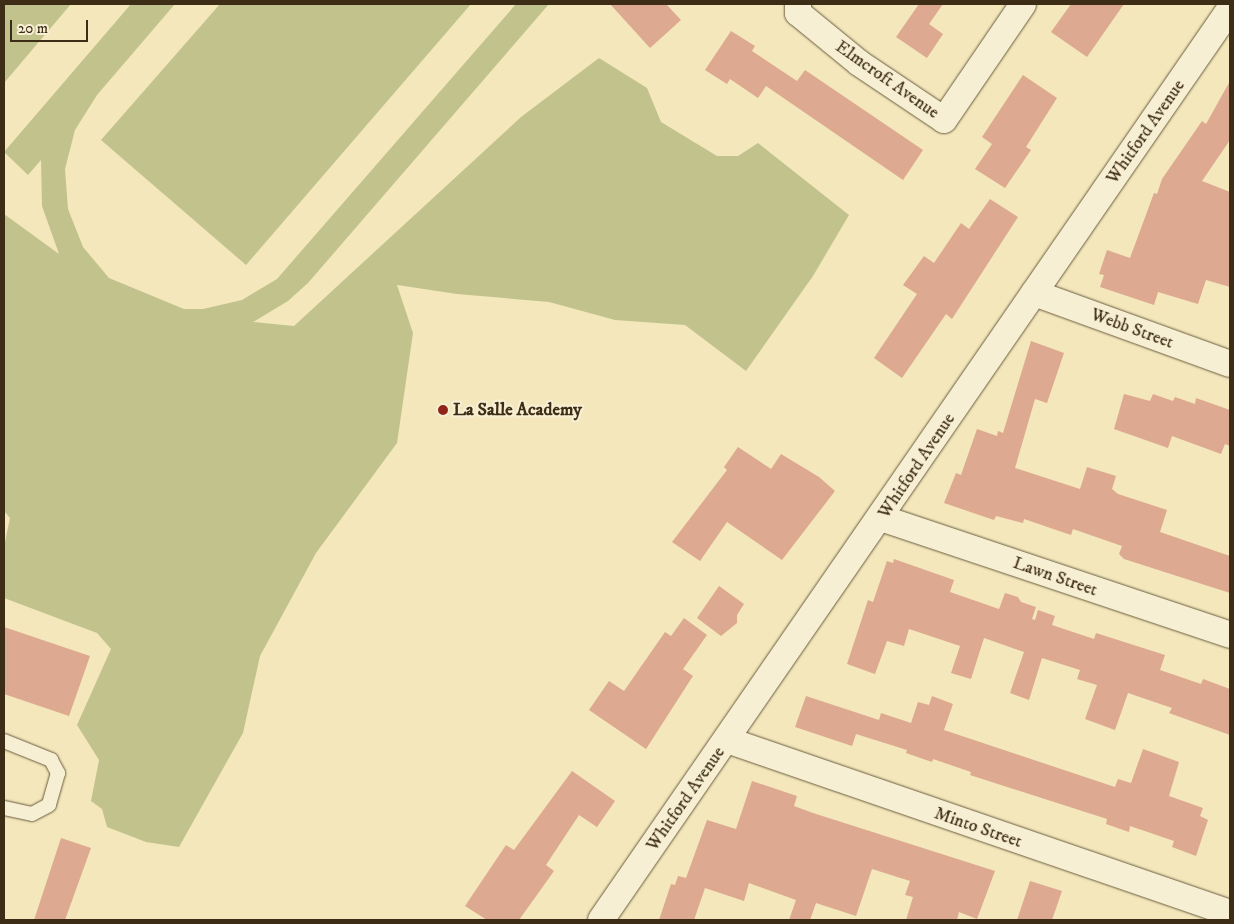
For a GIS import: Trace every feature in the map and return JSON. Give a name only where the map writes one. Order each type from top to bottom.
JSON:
[{"type":"street","name":"Elmcroft Avenue","points":[[798,4],[798,13],[859,63],[944,120],[1023,4]]},
{"type":"street","name":"Whitford Avenue","points":[[601,920],[881,518],[1230,9]]},
{"type":"street","name":"Webb Street","points":[[1034,293],[1230,364]]},
{"type":"street","name":"Lawn Street","points":[[881,518],[1230,635]]},
{"type":"street","name":"Minto Street","points":[[727,740],[1230,913]]},
{"type":"lane","points":[[4,741],[51,760],[58,773],[49,805],[32,814],[4,808]]},
{"type":"green space","points":[[4,4],[71,4],[4,83]]},
{"type":"green space","points":[[131,4],[175,4],[97,95],[75,130],[65,169],[68,209],[83,247],[109,278],[184,309],[203,309],[242,300],[277,279],[516,4],[549,4],[308,283],[288,301],[253,322],[294,326],[521,117],[599,58],[647,88],[661,122],[717,156],[738,156],[758,143],[849,215],[813,276],[746,371],[685,325],[615,320],[549,302],[457,294],[397,285],[413,333],[397,443],[316,553],[260,656],[243,733],[179,847],[146,842],[107,827],[102,809],[91,801],[99,760],[77,725],[111,649],[97,633],[4,598],[4,547],[10,518],[4,511],[4,214],[59,254],[42,206],[41,160],[28,175],[4,152]]},
{"type":"green space","points":[[220,4],[471,4],[246,265],[101,140]]},
{"type":"building","points":[[610,4],[666,4],[681,20],[650,48]]},
{"type":"building","points":[[919,4],[943,4],[929,24],[943,34],[927,58],[896,37]]},
{"type":"building","points":[[1071,4],[1124,4],[1087,57],[1051,32]]},
{"type":"building","points":[[731,31],[755,46],[752,51],[797,81],[805,70],[923,150],[903,180],[766,86],[758,98],[730,79],[727,84],[705,70]]},
{"type":"building","points":[[1023,75],[1057,98],[1026,147],[1031,150],[1005,188],[975,169],[992,144],[982,137]]},
{"type":"building","points":[[1230,81],[1230,140],[1202,181],[1230,192],[1230,287],[1206,280],[1198,304],[1158,292],[1154,305],[1100,287],[1104,275],[1099,274],[1107,250],[1130,258],[1154,193],[1157,194],[1162,179],[1202,121],[1206,124]]},
{"type":"building","points":[[990,199],[1018,217],[952,319],[946,314],[902,378],[874,358],[917,294],[903,285],[924,256],[934,263],[961,223],[969,229]]},
{"type":"building","points":[[1031,341],[1064,353],[1047,403],[1035,399],[1015,468],[1080,489],[1087,467],[1116,476],[1112,489],[1118,494],[1167,510],[1160,532],[1230,556],[1230,593],[1124,559],[1119,554],[1122,546],[1073,529],[1071,535],[1024,519],[1023,523],[996,516],[994,520],[944,503],[956,473],[961,475],[977,429],[997,436],[998,431],[1003,433]]},
{"type":"building","points":[[1124,394],[1150,401],[1153,394],[1173,401],[1175,397],[1195,404],[1196,398],[1230,410],[1230,446],[1225,444],[1221,454],[1172,436],[1168,448],[1114,429]]},
{"type":"building","points":[[738,447],[771,469],[781,454],[819,477],[835,491],[782,560],[727,522],[700,561],[672,542],[727,470],[724,467]]},
{"type":"building","points":[[894,559],[954,580],[950,592],[999,609],[1005,593],[1018,597],[1021,602],[1036,607],[1032,619],[1035,620],[1038,610],[1055,616],[1052,625],[1094,639],[1096,633],[1165,655],[1160,670],[1201,684],[1203,679],[1230,689],[1230,735],[1169,713],[1172,708],[1128,693],[1115,730],[1085,719],[1097,685],[1077,679],[1080,670],[1042,658],[1029,700],[1010,693],[1024,652],[984,638],[971,679],[951,673],[960,646],[909,629],[904,646],[887,641],[875,674],[847,664],[868,600],[873,602],[887,561],[893,563]]},
{"type":"building","points":[[719,586],[744,604],[737,615],[737,623],[721,636],[697,618]]},
{"type":"building","points":[[684,618],[707,635],[683,669],[693,676],[646,749],[589,710],[609,681],[624,691],[665,632],[671,636]]},
{"type":"building","points":[[4,627],[90,656],[69,716],[4,694]]},
{"type":"building","points":[[806,696],[879,720],[881,713],[911,723],[918,702],[929,705],[932,696],[953,704],[944,730],[1115,787],[1118,779],[1131,783],[1143,749],[1179,762],[1169,796],[1203,808],[1200,816],[1208,820],[1196,856],[1172,847],[1174,841],[1130,826],[1129,832],[1106,824],[1107,819],[970,775],[971,772],[933,759],[932,762],[906,753],[907,750],[856,734],[852,746],[795,727]]},
{"type":"building","points":[[572,771],[615,801],[597,827],[579,815],[546,865],[554,871],[519,920],[487,920],[465,906],[506,845],[514,850]]},
{"type":"building","points":[[752,781],[797,796],[794,806],[995,871],[977,919],[959,912],[957,920],[906,920],[913,897],[905,895],[910,881],[872,869],[856,916],[816,903],[810,920],[789,920],[796,900],[749,883],[744,901],[705,888],[694,920],[659,920],[671,884],[675,885],[678,876],[686,878],[707,820],[736,829]]},
{"type":"building","points":[[61,838],[91,848],[65,920],[34,920]]},
{"type":"building","points":[[1030,881],[1062,891],[1052,920],[1017,920]]},
{"type":"place","name":"La Salle Academy","points":[[443,410]]}]
